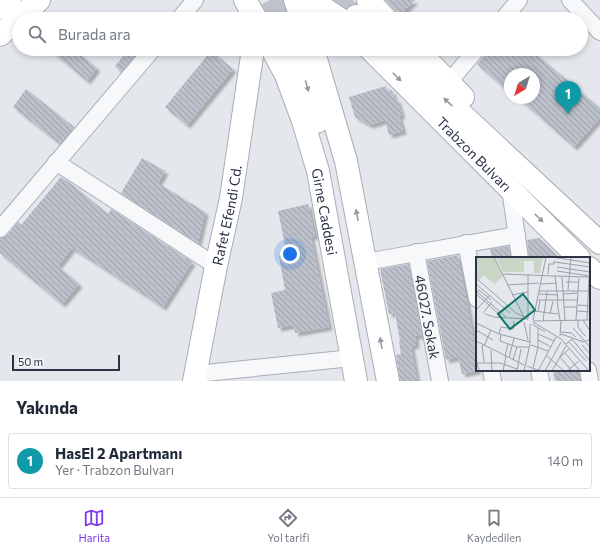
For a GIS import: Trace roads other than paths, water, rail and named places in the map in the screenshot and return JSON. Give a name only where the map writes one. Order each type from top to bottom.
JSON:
[{"type":"main road","points":[[0,8],[10,0]]},
{"type":"main road","points":[[26,12],[39,0]]},
{"type":"main road","points":[[245,0],[252,12]]},
{"type":"main road","points":[[295,0],[299,12]]},
{"type":"main road","points":[[310,0],[352,12]]},
{"type":"main road","points":[[0,35],[12,24]]},
{"type":"main road","name":"Rafet Efendi Cd.","points":[[195,377],[216,266],[231,198],[252,56]]},
{"type":"main road","name":"Girne Caddesi","points":[[276,56],[286,75],[303,121],[318,171],[356,381]]},
{"type":"main road","name":"Girne Caddesi","points":[[296,56],[302,68],[322,137],[339,212],[370,381]]},
{"type":"main road","points":[[319,56],[346,161],[388,381]]},
{"type":"main road","name":"Trabzon Bulvarı","points":[[381,56],[572,254]]},
{"type":"main road","points":[[382,56],[600,243]]},
{"type":"main road","points":[[423,56],[600,236]]},
{"type":"main road","points":[[590,269],[600,278]]},
{"type":"street","points":[[185,12],[195,0]]},
{"type":"street","points":[[509,12],[519,0]]},
{"type":"street","points":[[570,0],[581,12]]},
{"type":"street","points":[[588,19],[600,32]]},
{"type":"street","points":[[0,229],[147,56]]},
{"type":"street","points":[[449,82],[471,56]]},
{"type":"street","points":[[56,162],[216,266]]},
{"type":"street","points":[[510,189],[520,257]]},
{"type":"street","points":[[366,262],[517,235]]},
{"type":"street","points":[[466,243],[476,294]]},
{"type":"street","name":"46027. Sokak","points":[[416,252],[440,381]]},
{"type":"street","points":[[195,377],[352,358]]},
{"type":"street","points":[[491,371],[493,381]]},
{"type":"street","points":[[539,371],[541,381]]},
{"type":"street","points":[[588,371],[590,381]]},
{"type":"tunnel","points":[[270,0],[276,12]]},
{"type":"tunnel","points":[[333,0],[350,12]]},
{"type":"place","name":"HasEl 2 Apartmanı","points":[[568,114]]}]
